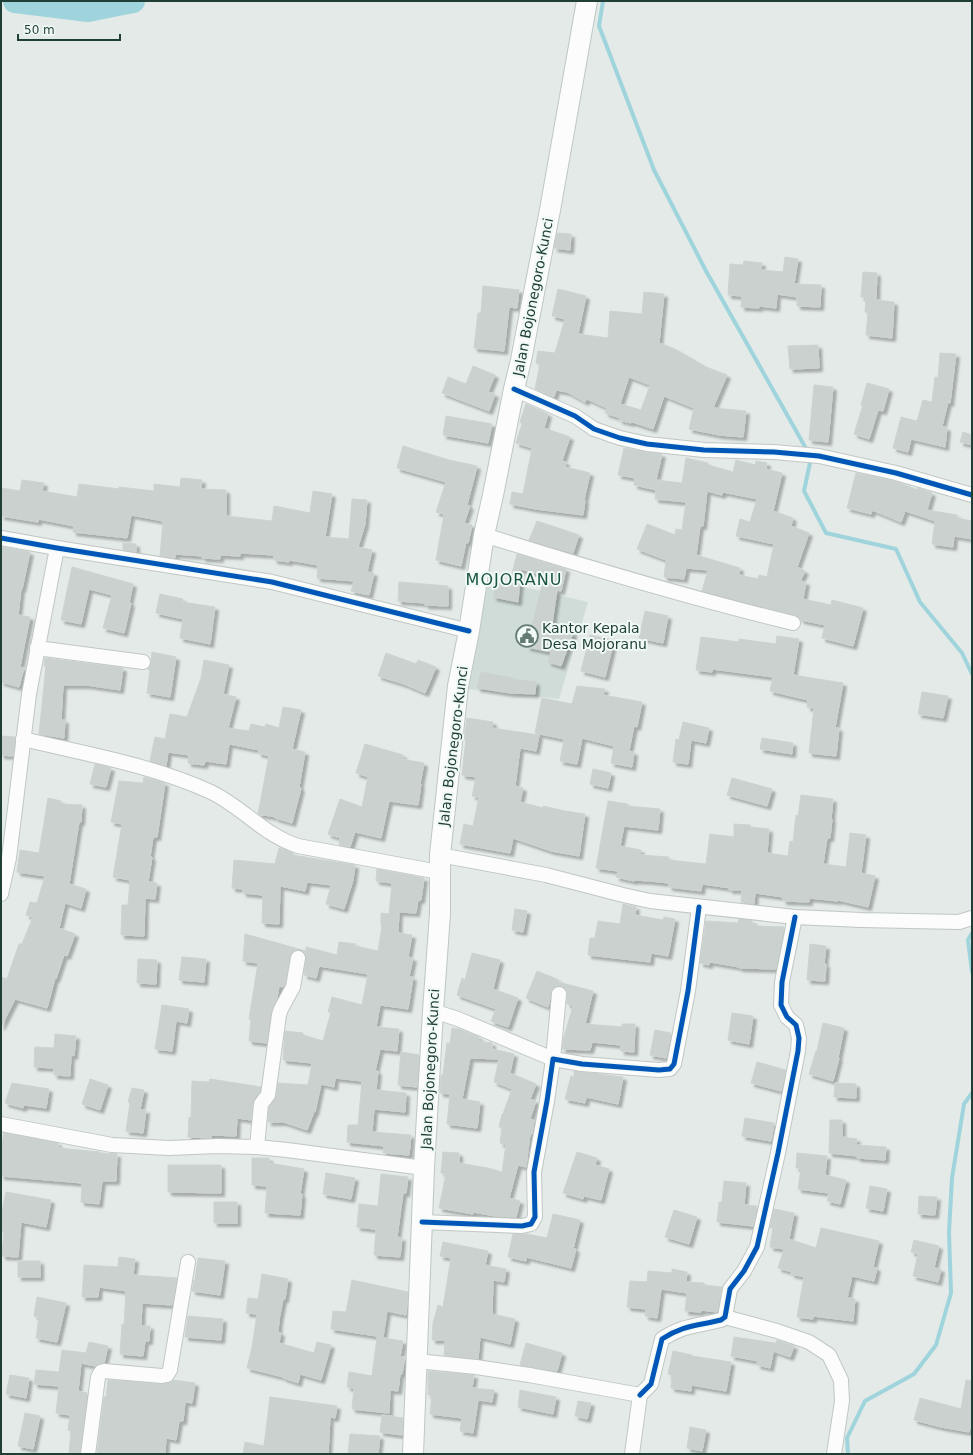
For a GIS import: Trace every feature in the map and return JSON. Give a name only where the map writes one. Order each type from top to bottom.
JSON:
[{"type":"main road","name":"Jalan Bojonegoro-Kunci","points":[[413,1454],[424,1168],[432,1011],[440,914],[440,864],[458,686],[469,631],[484,535],[521,360],[550,210],[587,1]]},
{"type":"street","points":[[514,389],[575,416],[594,429],[620,438],[647,444],[704,450],[774,452],[819,456],[896,473],[972,495]]},
{"type":"street","points":[[484,535],[549,556],[654,586],[793,622]]},
{"type":"street","points":[[1,538],[272,582],[469,631]]},
{"type":"street","points":[[1,894],[9,858],[29,694],[57,548]]},
{"type":"street","points":[[37,648],[143,662]]},
{"type":"street","points":[[23,739],[170,775],[213,793],[276,837],[298,846],[440,864],[546,875],[636,898],[699,907],[795,917],[861,920],[966,920]]},
{"type":"street","points":[[432,1011],[458,1019],[553,1059],[582,1064],[659,1070],[670,1069],[674,1064],[688,991],[699,907]]},
{"type":"street","points":[[632,1454],[640,1395],[652,1384],[662,1339],[683,1328],[721,1320],[725,1316],[730,1289],[744,1271],[757,1247],[778,1153],[798,1051],[799,1038],[796,1025],[787,1017],[780,1005],[782,982],[795,917]]},
{"type":"street","points":[[257,1147],[261,1104],[268,1095],[279,1015],[293,987],[298,958]]},
{"type":"street","points":[[422,1222],[522,1226],[531,1224],[535,1217],[534,1172],[553,1059],[559,994]]},
{"type":"street","points":[[1,1124],[112,1145],[169,1148],[218,1146],[257,1147],[424,1168]]},
{"type":"street","points":[[88,1454],[98,1377],[101,1372],[162,1376],[167,1375],[170,1370],[188,1262]]},
{"type":"street","points":[[725,1316],[777,1331],[808,1342],[829,1355],[841,1380],[842,1394],[834,1454]]},
{"type":"street","points":[[417,1361],[476,1367],[529,1375],[640,1395]]},
{"type":"shaded area","name":"Kantor Kepala Desa Mojoranu","points":[[489,579],[588,602],[559,699],[467,689]]},
{"type":"building","points":[[557,233],[571,234],[570,250],[554,248]]},
{"type":"building","points":[[785,257],[798,259],[794,284],[821,285],[820,307],[797,306],[797,297],[777,294],[776,308],[759,306],[759,308],[741,307],[742,296],[728,295],[730,264],[743,265],[744,261],[762,263],[761,270],[783,272]]},
{"type":"building","points":[[863,272],[877,273],[876,300],[894,302],[892,338],[866,335],[868,313],[865,312],[866,297],[861,297]]},
{"type":"building","points":[[483,286],[519,290],[517,308],[509,307],[504,351],[474,348],[478,313],[481,313]]},
{"type":"building","points":[[558,289],[586,296],[578,334],[608,338],[610,311],[642,314],[644,292],[664,294],[659,343],[675,349],[706,367],[727,375],[713,408],[746,411],[743,437],[719,435],[689,429],[694,408],[664,396],[653,429],[632,422],[619,420],[620,418],[605,413],[607,408],[587,399],[585,402],[567,392],[556,390],[554,397],[535,389],[540,364],[536,363],[538,351],[555,353],[565,319],[552,316]],"holes":[[[629,377],[650,385],[641,410],[620,404]]]},
{"type":"building","points":[[818,345],[819,368],[790,369],[788,346]]},
{"type":"building","points":[[940,353],[956,354],[950,403],[948,402],[942,426],[947,428],[945,447],[911,439],[908,452],[893,448],[901,417],[917,421],[923,400],[932,402],[935,377],[938,378]]},
{"type":"building","points":[[473,366],[495,375],[488,392],[495,394],[489,411],[442,393],[448,377],[466,384]]},
{"type":"building","points":[[867,383],[889,389],[883,411],[878,410],[869,439],[854,434],[863,405],[861,405]]},
{"type":"building","points":[[814,385],[833,387],[828,442],[809,440]]},
{"type":"building","points":[[526,404],[548,414],[544,428],[570,437],[562,461],[566,462],[565,467],[590,473],[584,500],[583,515],[510,504],[512,492],[523,494],[532,448],[516,443],[522,424],[520,422]]},
{"type":"building","points":[[446,416],[492,424],[488,443],[443,435]]},
{"type":"building","points":[[963,432],[972,435],[972,445],[960,442]]},
{"type":"building","points":[[403,446],[449,460],[477,466],[467,505],[470,506],[464,523],[472,525],[468,543],[466,542],[461,566],[436,560],[444,514],[436,512],[446,482],[397,468]]},
{"type":"building","points":[[624,448],[662,454],[656,480],[682,483],[686,458],[708,463],[708,465],[733,472],[736,460],[755,465],[756,461],[767,463],[766,469],[782,473],[773,511],[793,518],[791,526],[809,533],[797,567],[805,571],[800,581],[806,582],[803,599],[831,605],[832,600],[863,608],[853,646],[822,638],[825,625],[801,620],[795,615],[702,591],[708,570],[686,568],[684,579],[664,577],[666,560],[637,549],[647,524],[675,535],[676,529],[682,530],[686,502],[655,499],[656,490],[634,485],[635,478],[618,475]],"holes":[[[707,491],[722,495],[723,492],[757,499],[750,522],[740,519],[736,536],[774,544],[767,577],[759,575],[758,579],[735,574],[739,574],[740,568],[696,555],[700,526],[703,526]]]},
{"type":"building","points":[[856,473],[894,481],[918,490],[918,488],[932,493],[927,510],[957,515],[957,518],[972,521],[972,539],[954,536],[953,547],[932,544],[935,521],[905,511],[901,522],[872,510],[871,514],[847,508]]},
{"type":"building","points":[[181,478],[202,480],[201,489],[226,490],[226,516],[272,521],[274,506],[310,513],[313,491],[332,494],[325,537],[349,539],[352,499],[367,500],[365,524],[358,547],[372,550],[367,572],[374,573],[369,595],[351,591],[354,581],[317,578],[318,565],[289,560],[289,562],[274,560],[274,555],[240,553],[240,556],[220,555],[220,559],[175,554],[175,558],[160,556],[163,521],[131,515],[127,538],[73,532],[74,526],[38,519],[38,522],[1,516],[1,488],[20,491],[22,480],[44,483],[42,491],[77,497],[79,484],[119,489],[119,487],[154,491],[154,484],[180,487]]},
{"type":"building","points":[[537,521],[579,535],[573,553],[529,540]]},
{"type":"building","points":[[123,543],[136,544],[136,552],[123,550]]},
{"type":"building","points":[[1,547],[30,552],[21,589],[18,615],[30,617],[20,667],[24,668],[19,687],[1,682]]},
{"type":"building","points":[[517,554],[566,569],[561,591],[557,590],[552,624],[573,633],[561,666],[548,662],[551,652],[527,647],[544,576],[521,569],[518,602],[493,597],[496,582],[509,585]]},
{"type":"building","points":[[72,567],[133,584],[129,603],[131,603],[124,633],[103,628],[112,595],[89,589],[81,624],[61,620]]},
{"type":"building","points":[[399,582],[448,586],[448,606],[425,605],[425,603],[398,601]]},
{"type":"building","points":[[160,594],[183,599],[182,602],[215,607],[210,644],[180,638],[183,619],[156,613]]},
{"type":"building","points":[[645,611],[668,616],[663,643],[639,638]]},
{"type":"building","points":[[590,635],[614,640],[605,677],[581,671]]},
{"type":"building","points":[[777,636],[799,639],[793,675],[843,683],[835,728],[839,728],[836,756],[809,753],[814,708],[807,707],[808,700],[770,691],[773,677],[712,669],[712,672],[696,670],[701,637],[739,642],[739,639],[776,644]]},
{"type":"building","points":[[152,652],[176,657],[170,697],[147,693],[150,670],[148,670],[151,663]]},
{"type":"building","points":[[386,653],[416,664],[418,660],[436,667],[425,693],[404,684],[378,676]]},
{"type":"building","points":[[45,658],[123,668],[120,690],[86,685],[63,685],[61,720],[65,720],[64,738],[39,734],[46,666],[44,666]]},
{"type":"building","points":[[204,660],[229,665],[223,694],[236,697],[228,728],[249,731],[251,724],[265,727],[266,724],[279,728],[283,707],[301,710],[292,749],[305,752],[299,787],[301,788],[292,823],[275,818],[276,817],[258,814],[269,756],[258,753],[259,750],[229,744],[226,764],[205,761],[204,765],[188,763],[189,755],[168,752],[166,766],[150,761],[155,737],[165,739],[170,714],[187,717],[201,678]]},
{"type":"building","points":[[481,672],[513,678],[512,679],[536,682],[535,694],[510,693],[477,688]]},
{"type":"building","points":[[577,686],[605,689],[603,695],[642,702],[637,727],[634,726],[629,751],[634,752],[632,767],[611,763],[614,746],[582,738],[577,764],[560,761],[564,739],[535,733],[542,698],[572,704]]},
{"type":"building","points":[[922,692],[948,696],[943,718],[918,714]]},
{"type":"building","points":[[467,718],[493,722],[492,728],[539,735],[536,751],[520,748],[515,786],[523,788],[520,802],[543,808],[543,806],[585,814],[579,856],[551,851],[513,838],[510,853],[460,844],[464,824],[473,826],[479,797],[472,796],[476,777],[462,775]]},
{"type":"building","points":[[683,722],[709,728],[706,743],[691,740],[688,764],[673,762],[676,739],[679,740]]},
{"type":"building","points":[[1,736],[15,737],[13,756],[1,755]]},
{"type":"building","points":[[762,738],[793,743],[792,754],[760,749]]},
{"type":"building","points":[[365,744],[403,755],[402,759],[424,763],[418,805],[389,801],[381,838],[355,832],[350,847],[339,845],[340,838],[328,834],[340,799],[362,807],[368,777],[356,773]]},
{"type":"building","points":[[95,764],[111,768],[106,787],[90,784]]},
{"type":"building","points":[[593,769],[611,773],[608,788],[590,784]]},
{"type":"building","points":[[144,777],[165,783],[157,837],[153,837],[150,857],[152,857],[148,882],[157,883],[155,899],[145,898],[144,936],[121,935],[122,905],[128,905],[130,880],[113,877],[122,824],[111,822],[119,781],[143,783]]},
{"type":"building","points":[[732,778],[772,789],[767,806],[727,795]]},
{"type":"building","points":[[801,795],[833,799],[830,838],[827,838],[823,864],[846,867],[850,833],[866,835],[861,873],[875,876],[868,907],[838,900],[809,898],[809,902],[783,901],[783,897],[755,893],[754,904],[741,902],[742,890],[729,890],[730,888],[702,884],[701,891],[669,887],[669,883],[634,881],[616,877],[618,871],[596,868],[608,801],[628,804],[628,806],[660,809],[658,830],[624,826],[620,846],[641,850],[640,855],[669,857],[669,860],[706,864],[710,834],[734,837],[734,824],[750,825],[750,827],[769,829],[767,853],[788,856],[790,841],[793,842],[796,815],[798,816]]},
{"type":"building","points":[[48,798],[61,801],[61,804],[82,805],[81,822],[79,822],[69,884],[86,889],[81,908],[65,903],[59,928],[75,934],[67,956],[64,955],[56,979],[55,978],[47,1008],[15,999],[1,1027],[1,977],[7,979],[19,944],[22,944],[33,917],[26,915],[30,902],[37,903],[45,876],[17,872],[20,850],[39,853]]},
{"type":"building","points":[[279,848],[293,853],[292,855],[355,865],[353,880],[344,909],[326,904],[331,885],[307,882],[305,891],[280,886],[279,924],[262,923],[263,895],[243,893],[243,889],[232,888],[234,860],[275,864]]},
{"type":"building","points":[[377,869],[424,878],[421,900],[418,900],[416,913],[399,912],[398,933],[412,935],[408,957],[413,958],[409,977],[413,977],[408,1009],[380,1005],[376,1027],[399,1029],[397,1051],[380,1049],[375,1071],[378,1071],[376,1090],[406,1093],[405,1112],[374,1109],[372,1132],[411,1135],[409,1155],[383,1153],[384,1146],[347,1142],[348,1125],[358,1125],[362,1081],[335,1078],[334,1087],[321,1084],[315,1112],[307,1130],[283,1122],[268,1122],[269,1107],[276,1097],[278,1083],[308,1085],[312,1063],[283,1060],[285,1031],[303,1033],[303,1035],[323,1041],[331,1012],[328,1012],[332,997],[362,1005],[368,974],[319,966],[316,978],[304,975],[306,955],[300,950],[295,950],[291,953],[285,984],[283,987],[279,986],[277,998],[271,1012],[267,1043],[249,1041],[251,1019],[249,1019],[258,963],[243,961],[245,934],[306,951],[306,947],[337,955],[339,942],[356,944],[355,946],[378,951],[382,926],[381,913],[389,914],[392,883],[376,881]]},
{"type":"building","points":[[623,904],[636,907],[635,915],[663,920],[664,917],[675,919],[668,956],[651,953],[650,962],[588,955],[590,938],[595,938],[598,921],[620,924]]},
{"type":"building","points":[[515,909],[527,911],[523,932],[512,930]]},
{"type":"building","points":[[739,919],[752,921],[752,923],[757,924],[757,926],[784,927],[776,969],[739,968],[710,962],[709,965],[700,963],[706,921],[738,923]]},
{"type":"building","points":[[810,944],[826,946],[824,964],[826,964],[825,981],[807,980]]},
{"type":"building","points":[[472,953],[500,960],[493,989],[518,998],[508,1027],[491,1021],[496,1009],[457,995],[462,978],[465,980]]},
{"type":"building","points":[[182,957],[206,959],[204,982],[179,980]]},
{"type":"building","points":[[138,959],[157,960],[156,984],[137,983]]},
{"type":"building","points":[[537,971],[559,980],[558,982],[593,991],[585,1024],[622,1027],[622,1024],[635,1024],[634,1052],[621,1051],[621,1045],[592,1042],[590,1050],[562,1049],[573,1006],[567,1004],[567,991],[564,987],[560,986],[556,986],[552,989],[548,1007],[526,998]]},
{"type":"building","points":[[162,1005],[189,1009],[187,1023],[176,1021],[172,1051],[155,1049]]},
{"type":"building","points":[[732,1013],[753,1016],[749,1044],[728,1040]]},
{"type":"building","points":[[823,1023],[844,1028],[839,1058],[833,1081],[809,1074],[817,1051]]},
{"type":"building","points":[[452,1028],[459,1029],[479,1037],[478,1041],[492,1043],[492,1049],[514,1054],[510,1073],[536,1084],[530,1099],[536,1101],[530,1119],[534,1120],[532,1134],[530,1134],[526,1167],[518,1165],[509,1198],[520,1201],[516,1217],[495,1216],[473,1212],[473,1214],[439,1208],[446,1174],[441,1173],[443,1152],[459,1153],[459,1163],[502,1172],[506,1144],[500,1143],[502,1128],[499,1127],[502,1114],[512,1089],[494,1082],[499,1059],[470,1058],[462,1099],[480,1102],[477,1128],[447,1124],[450,1094],[440,1093],[441,1075],[443,1075],[447,1043],[450,1044]]},
{"type":"building","points":[[655,1030],[671,1033],[666,1058],[650,1055]]},
{"type":"building","points":[[55,1034],[76,1036],[74,1056],[71,1055],[70,1076],[54,1075],[54,1068],[34,1067],[35,1047],[54,1048]]},
{"type":"building","points":[[401,1052],[419,1055],[417,1087],[398,1085]]},
{"type":"building","points":[[757,1062],[786,1070],[781,1091],[751,1083]]},
{"type":"building","points":[[574,1071],[623,1077],[618,1104],[586,1097],[585,1103],[565,1099],[571,1076],[574,1077]]},
{"type":"building","points":[[90,1079],[108,1085],[100,1110],[82,1104]]},
{"type":"building","points":[[210,1079],[261,1087],[260,1092],[253,1103],[251,1120],[237,1118],[236,1136],[211,1135],[211,1138],[188,1137],[189,1117],[191,1118],[192,1081],[209,1082]]},
{"type":"building","points":[[12,1083],[49,1089],[46,1108],[24,1105],[23,1108],[5,1103]]},
{"type":"building","points":[[835,1083],[856,1084],[856,1098],[834,1097]]},
{"type":"building","points":[[132,1088],[144,1090],[140,1110],[146,1110],[143,1133],[126,1131],[130,1103],[128,1102]]},
{"type":"building","points":[[745,1118],[774,1123],[771,1141],[742,1136]]},
{"type":"building","points":[[830,1120],[842,1120],[842,1137],[857,1139],[856,1145],[886,1147],[885,1160],[857,1158],[857,1156],[829,1153]]},
{"type":"building","points":[[4,1133],[58,1143],[58,1148],[117,1154],[116,1181],[102,1181],[99,1204],[81,1202],[82,1183],[1,1176],[1,1149]]},
{"type":"building","points":[[577,1152],[597,1158],[595,1165],[609,1169],[601,1200],[584,1196],[583,1199],[563,1193]]},
{"type":"building","points":[[797,1153],[827,1156],[825,1175],[846,1180],[840,1204],[827,1201],[829,1193],[798,1189],[801,1168],[796,1168]]},
{"type":"building","points":[[252,1158],[269,1158],[269,1163],[304,1169],[300,1194],[302,1194],[300,1215],[265,1213],[267,1186],[252,1185]]},
{"type":"building","points":[[168,1165],[221,1165],[221,1193],[168,1192]]},
{"type":"building","points":[[326,1173],[355,1178],[351,1199],[323,1194]]},
{"type":"building","points":[[381,1174],[408,1177],[406,1193],[403,1193],[397,1237],[402,1238],[400,1257],[374,1255],[376,1231],[374,1229],[357,1227],[359,1204],[378,1206]]},
{"type":"building","points":[[724,1181],[746,1183],[744,1205],[757,1206],[753,1226],[717,1222],[719,1202],[722,1202]]},
{"type":"building","points":[[870,1186],[887,1189],[883,1211],[866,1208]]},
{"type":"building","points":[[6,1192],[51,1200],[46,1227],[21,1222],[18,1257],[2,1256],[4,1231],[1,1231],[1,1216]]},
{"type":"building","points":[[919,1196],[937,1197],[935,1215],[918,1214]]},
{"type":"building","points":[[214,1202],[237,1202],[237,1223],[214,1223]]},
{"type":"building","points":[[774,1209],[794,1213],[789,1239],[816,1248],[821,1228],[879,1241],[873,1267],[877,1268],[874,1281],[852,1276],[847,1298],[855,1299],[853,1321],[813,1316],[813,1319],[797,1317],[804,1277],[791,1274],[792,1272],[778,1268],[784,1249],[770,1247],[773,1228],[770,1228]]},
{"type":"building","points":[[674,1210],[697,1217],[689,1244],[665,1237]]},
{"type":"building","points":[[553,1214],[580,1220],[573,1249],[576,1249],[571,1268],[526,1257],[526,1261],[508,1257],[513,1234],[527,1234],[547,1238]]},
{"type":"building","points":[[914,1240],[939,1246],[934,1268],[941,1269],[938,1282],[913,1276],[918,1254],[911,1252]]},
{"type":"building","points":[[443,1242],[488,1251],[485,1265],[506,1269],[504,1282],[493,1280],[492,1314],[515,1319],[510,1344],[480,1337],[478,1359],[444,1355],[445,1340],[432,1340],[433,1323],[438,1305],[443,1307],[451,1258],[440,1256]]},
{"type":"building","points":[[119,1257],[135,1259],[133,1275],[177,1278],[172,1305],[142,1303],[141,1326],[150,1326],[149,1341],[145,1341],[143,1356],[120,1354],[122,1324],[124,1325],[126,1291],[99,1287],[98,1297],[82,1297],[84,1265],[118,1267]]},
{"type":"building","points":[[198,1258],[225,1261],[220,1295],[192,1291]]},
{"type":"building","points":[[18,1261],[40,1261],[40,1277],[18,1277]]},
{"type":"building","points":[[672,1269],[687,1272],[686,1282],[704,1283],[704,1285],[722,1287],[717,1312],[701,1310],[701,1312],[685,1311],[687,1293],[661,1289],[657,1318],[645,1316],[646,1309],[627,1307],[630,1281],[647,1282],[648,1271],[672,1273]]},
{"type":"building","points":[[262,1274],[288,1279],[285,1299],[283,1299],[279,1320],[278,1332],[281,1333],[279,1343],[314,1353],[317,1342],[331,1345],[321,1380],[300,1374],[298,1383],[283,1377],[247,1368],[257,1314],[246,1313],[248,1298],[258,1299]]},
{"type":"building","points":[[352,1280],[408,1292],[406,1315],[387,1311],[383,1337],[331,1329],[333,1311],[346,1312]]},
{"type":"building","points":[[37,1297],[66,1303],[57,1342],[36,1338],[39,1317],[34,1316]]},
{"type":"building","points":[[188,1316],[223,1319],[221,1340],[185,1337]]},
{"type":"building","points":[[377,1337],[403,1341],[400,1357],[405,1357],[402,1374],[400,1374],[398,1391],[390,1390],[389,1413],[352,1409],[354,1388],[347,1387],[349,1372],[372,1376]]},
{"type":"building","points":[[734,1337],[775,1343],[770,1368],[757,1365],[758,1361],[731,1356]]},
{"type":"building","points":[[777,1340],[794,1346],[790,1357],[773,1351]]},
{"type":"building","points":[[89,1342],[108,1346],[104,1363],[95,1366],[81,1363],[78,1391],[87,1393],[80,1454],[69,1454],[71,1431],[68,1430],[70,1415],[56,1413],[59,1386],[34,1384],[36,1370],[59,1372],[62,1350],[86,1353]]},
{"type":"building","points":[[526,1343],[562,1353],[557,1371],[520,1365]]},
{"type":"building","points":[[673,1351],[692,1356],[731,1362],[726,1391],[691,1385],[691,1391],[671,1388],[672,1375],[668,1374]]},
{"type":"building","points":[[428,1371],[474,1375],[472,1388],[494,1390],[492,1402],[478,1400],[473,1433],[460,1431],[462,1418],[430,1414],[432,1395],[428,1395]]},
{"type":"building","points":[[10,1375],[29,1378],[26,1398],[6,1394]]},
{"type":"building","points":[[108,1380],[161,1384],[169,1383],[173,1380],[195,1383],[192,1403],[185,1402],[183,1421],[179,1421],[176,1440],[166,1438],[165,1454],[97,1454],[104,1397],[106,1397]]},
{"type":"building","points":[[966,1380],[972,1381],[972,1419],[969,1432],[914,1420],[920,1398],[961,1409]]},
{"type":"building","points":[[520,1390],[556,1397],[553,1414],[518,1407]]},
{"type":"building","points":[[270,1397],[337,1406],[335,1418],[330,1417],[328,1454],[243,1454],[245,1442],[264,1446]]},
{"type":"building","points":[[578,1401],[591,1403],[587,1419],[575,1416]]},
{"type":"building","points":[[25,1413],[40,1416],[33,1449],[18,1446]]},
{"type":"building","points":[[382,1415],[403,1418],[402,1435],[380,1432]]},
{"type":"building","points":[[690,1427],[706,1430],[702,1451],[687,1448]]},
{"type":"building","points":[[350,1434],[380,1436],[378,1454],[348,1454]]},
{"type":"waterway","points":[[15,1],[88,10],[133,1]]},
{"type":"waterway","points":[[603,1],[599,26],[654,170],[706,271],[808,452]]},
{"type":"waterway","points":[[811,458],[804,491],[826,533],[896,549],[920,602],[962,653],[972,674]]},
{"type":"waterway","points":[[972,933],[968,940],[972,972]]},
{"type":"waterway","points":[[848,1454],[847,1438],[865,1401],[914,1374],[936,1345],[951,1293],[949,1232],[952,1178],[964,1104],[972,1093]]},
{"type":"cycle path","points":[[514,389],[575,416],[594,429],[620,438],[647,444],[704,450],[774,452],[819,456],[896,473],[972,495]]},
{"type":"cycle path","points":[[1,538],[272,582],[469,631]]},
{"type":"cycle path","points":[[422,1222],[522,1226],[531,1224],[535,1217],[534,1172],[553,1059],[582,1064],[659,1070],[670,1069],[674,1064],[688,991],[699,907]]},
{"type":"cycle path","points":[[640,1395],[651,1384],[662,1339],[684,1328],[721,1320],[725,1317],[730,1289],[744,1271],[757,1247],[778,1153],[798,1051],[799,1038],[796,1025],[787,1017],[781,1005],[782,982],[795,917]]},
{"type":"place","name":"Kantor Kepala Desa Mojoranu","points":[[527,636]]},
{"type":"district","name":"MOJORANU","points":[[514,579]]}]
